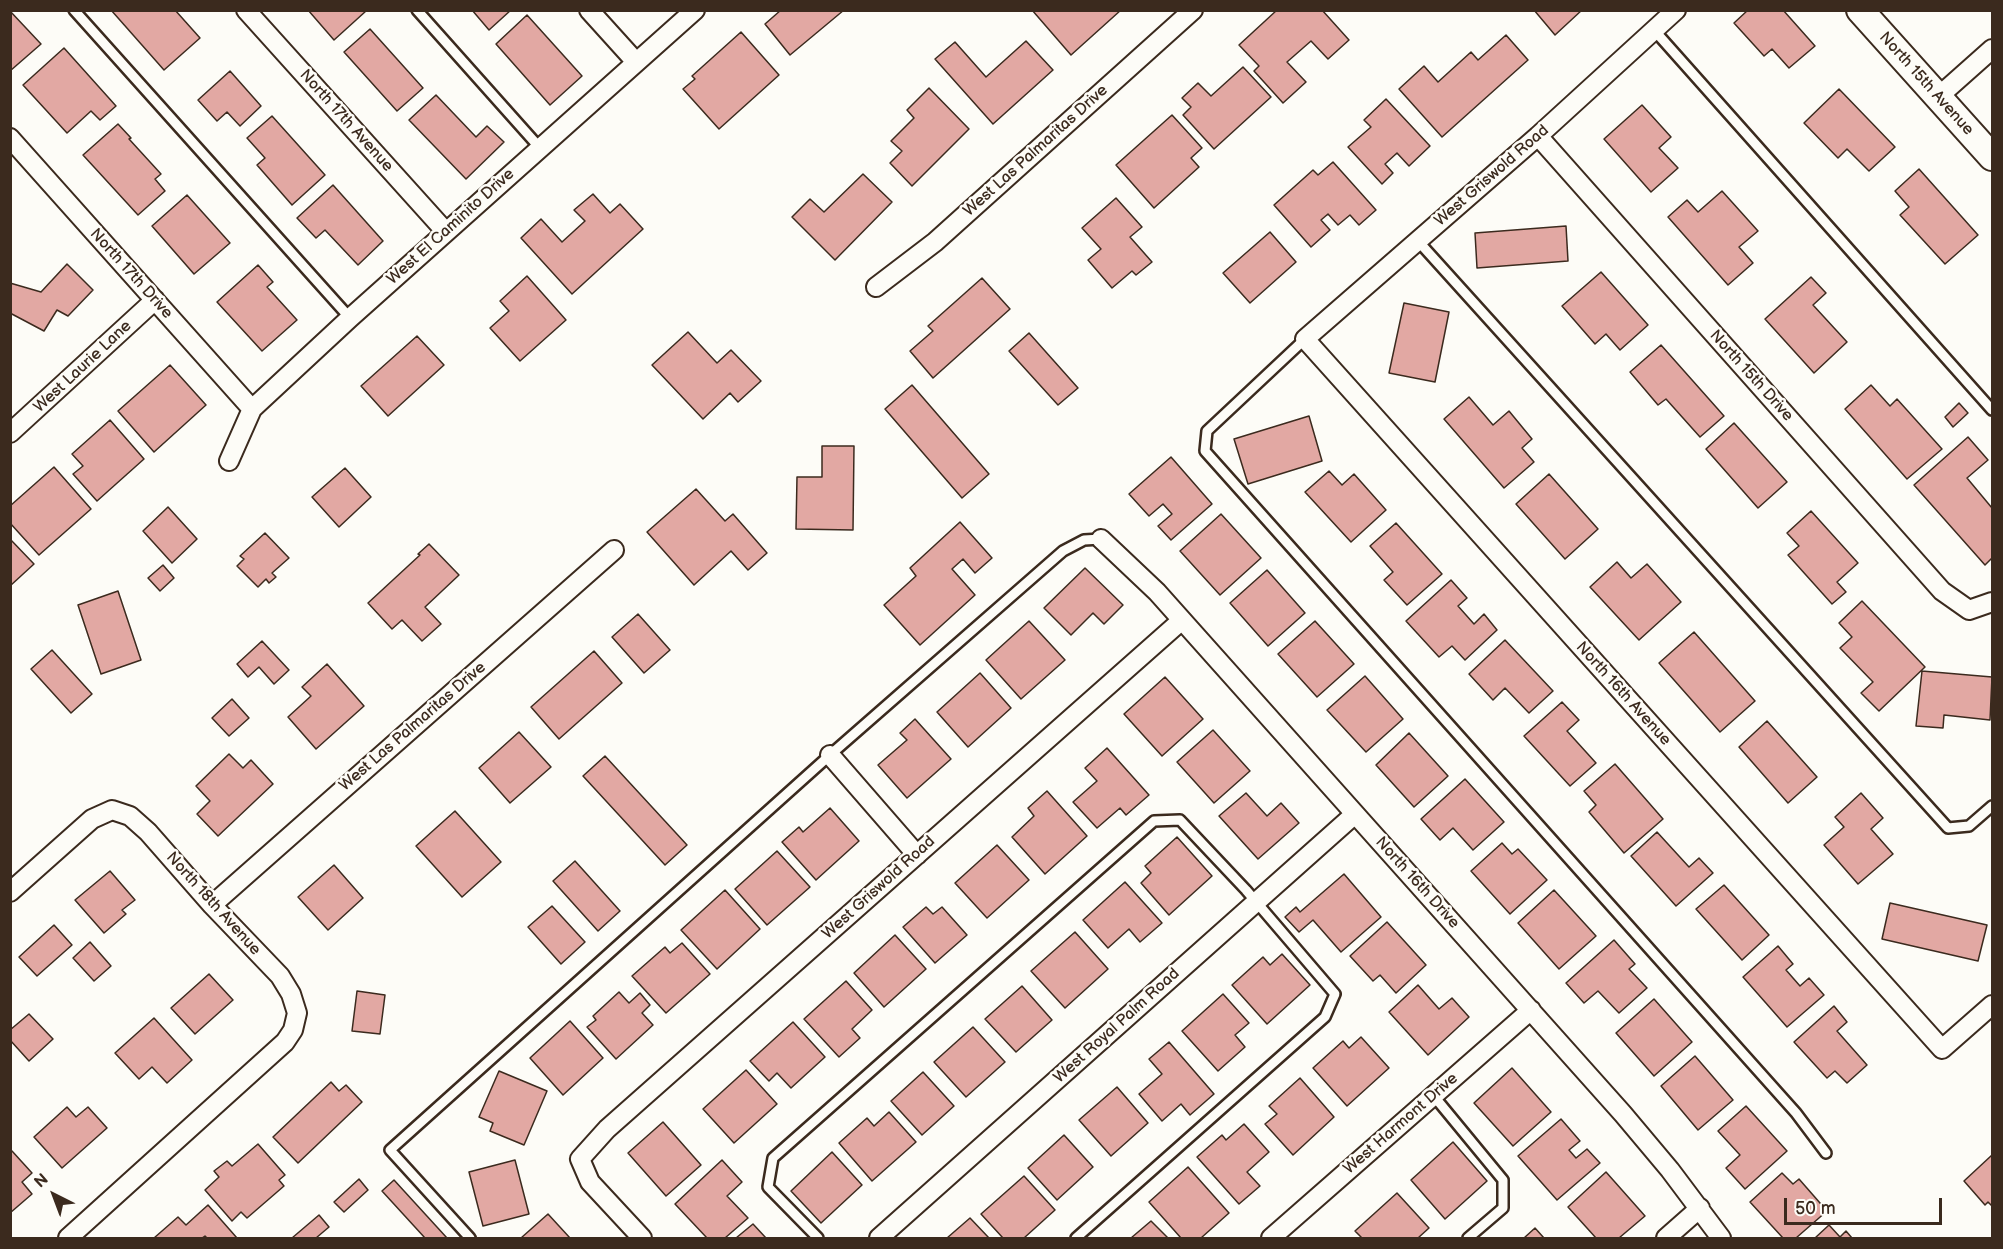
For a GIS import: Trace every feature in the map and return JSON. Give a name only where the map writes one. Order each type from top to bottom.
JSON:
[{"type":"street","name":"North 17th Avenue","points":[[246,10],[446,232]]},
{"type":"street","points":[[590,10],[636,62]]},
{"type":"street","name":"West El Caminito Drive","points":[[229,460],[252,409],[350,318],[695,10]]},
{"type":"street","name":"West Las Palmaritas Drive","points":[[876,287],[935,242],[1192,10]]},
{"type":"street","name":"West Griswold Road","points":[[1305,339],[1538,136],[1676,10]]},
{"type":"street","name":"North 15th Avenue","points":[[1860,10],[1992,157]]},
{"type":"street","points":[[1938,97],[1992,49]]},
{"type":"street","name":"North 15th Drive","points":[[1538,136],[1942,591],[1969,610],[1992,602]]},
{"type":"street","name":"North 17th Drive","points":[[10,138],[252,409]]},
{"type":"street","name":"West Laurie Lane","points":[[10,433],[155,300]]},
{"type":"street","name":"North 16th Avenue","points":[[1305,339],[1942,1049],[1992,1005]]},
{"type":"street","name":"North 16th Drive","points":[[1101,539],[1157,592],[1531,1010],[1623,1114],[1700,1208],[1721,1239]]},
{"type":"street","name":"West Las Palmaritas Drive","points":[[212,905],[614,550]]},
{"type":"street","name":"West Griswold Road","points":[[642,1239],[590,1182],[580,1159],[607,1129],[1182,620]]},
{"type":"street","points":[[830,755],[917,855]]},
{"type":"street","name":"North 18th Avenue","points":[[10,891],[92,819],[112,810],[130,816],[148,832],[212,905],[280,976],[291,993],[297,1013],[293,1030],[285,1042],[68,1239]]},
{"type":"street","name":"West Royal Palm Road","points":[[879,1239],[1354,814]]},
{"type":"street","name":"West Harmont Drive","points":[[1271,1239],[1531,1010]]},
{"type":"street","points":[[1666,1239],[1700,1208]]},
{"type":"lane","points":[[74,10],[350,318]]},
{"type":"lane","points":[[417,10],[540,148]]},
{"type":"lane","points":[[1654,30],[1992,410]]},
{"type":"lane","points":[[1418,241],[1948,828],[1969,826],[1992,806]]},
{"type":"lane","points":[[1305,339],[1207,431],[1205,451],[1796,1113],[1826,1153]]},
{"type":"lane","points":[[470,1239],[390,1150],[830,755],[1063,551],[1084,540],[1101,539]]},
{"type":"lane","points":[[818,1239],[768,1187],[773,1158],[1154,821],[1180,820],[1256,902],[1335,994],[1325,1017],[1076,1239]]},
{"type":"lane","points":[[1433,1095],[1503,1180],[1503,1208],[1468,1239]]},
{"type":"building","points":[[111,10],[175,10],[200,38],[164,70]]},
{"type":"building","points":[[308,10],[365,10],[366,11],[334,40]]},
{"type":"building","points":[[472,10],[511,10],[489,30]]},
{"type":"building","points":[[781,10],[844,10],[790,55],[765,24]]},
{"type":"building","points":[[1032,10],[1121,10],[1071,55]]},
{"type":"building","points":[[1277,10],[1322,10],[1349,40],[1328,59],[1311,41],[1287,62],[1306,82],[1283,103],[1254,71],[1259,66],[1239,45]]},
{"type":"building","points":[[1534,10],[1582,10],[1555,35]]},
{"type":"building","points":[[1748,10],[1783,10],[1815,46],[1789,68],[1772,49],[1764,56],[1734,23]]},
{"type":"building","points":[[10,11],[41,44],[10,71]]},
{"type":"building","points":[[527,15],[582,76],[550,105],[496,44]]},
{"type":"building","points":[[370,29],[423,88],[397,111],[344,52]]},
{"type":"building","points":[[741,32],[779,75],[719,129],[683,89],[695,79],[692,76]]},
{"type":"building","points":[[1506,35],[1528,60],[1442,137],[1399,89],[1424,66],[1438,82],[1471,52],[1478,60]]},
{"type":"building","points":[[1026,41],[1053,70],[993,124],[935,59],[955,42],[986,77]]},
{"type":"building","points":[[64,48],[116,106],[100,120],[91,111],[67,133],[23,85]]},
{"type":"building","points":[[1243,67],[1271,97],[1214,149],[1183,115],[1191,107],[1182,98],[1198,83],[1211,96]]},
{"type":"building","points":[[230,71],[261,106],[240,126],[227,112],[217,121],[198,100]]},
{"type":"building","points":[[929,88],[969,129],[912,186],[890,163],[902,151],[891,141],[914,118],[907,110]]},
{"type":"building","points":[[1839,89],[1895,147],[1869,171],[1847,149],[1838,158],[1804,123]]},
{"type":"building","points":[[436,95],[476,137],[487,126],[504,142],[466,179],[409,120]]},
{"type":"building","points":[[1386,99],[1430,146],[1409,166],[1397,153],[1385,164],[1393,173],[1382,184],[1348,147],[1371,127],[1364,120]]},
{"type":"building","points":[[1642,105],[1671,137],[1659,148],[1678,168],[1651,192],[1604,139]]},
{"type":"building","points":[[1172,115],[1202,148],[1191,158],[1199,167],[1154,208],[1116,165]]},
{"type":"building","points":[[272,116],[325,175],[292,205],[257,165],[265,158],[247,138]]},
{"type":"building","points":[[118,124],[161,174],[155,179],[165,191],[138,215],[83,155]]},
{"type":"building","points":[[1333,162],[1376,210],[1359,225],[1350,215],[1338,225],[1328,214],[1321,220],[1330,230],[1311,247],[1274,205],[1313,170],[1318,175]]},
{"type":"building","points":[[1919,169],[1978,235],[1945,264],[1900,215],[1909,207],[1895,191]]},
{"type":"building","points":[[863,174],[892,202],[835,260],[792,217],[810,199],[824,212]]},
{"type":"building","points":[[333,185],[383,241],[358,265],[325,230],[316,238],[297,218]]},
{"type":"building","points":[[1722,191],[1758,231],[1739,247],[1753,263],[1728,285],[1668,217],[1687,200],[1698,212]]},
{"type":"building","points":[[593,194],[610,213],[620,204],[643,229],[572,294],[521,238],[541,219],[562,242],[585,221],[574,210]]},
{"type":"building","points":[[187,195],[230,243],[194,274],[152,226]]},
{"type":"building","points":[[1116,198],[1142,227],[1130,237],[1152,262],[1136,275],[1132,271],[1112,288],[1088,260],[1101,249],[1082,228]]},
{"type":"building","points":[[1566,226],[1568,261],[1477,268],[1475,233]]},
{"type":"building","points":[[1270,232],[1296,262],[1250,303],[1223,273]]},
{"type":"building","points":[[67,264],[93,290],[68,316],[57,310],[44,331],[10,313],[10,283],[41,292]]},
{"type":"building","points":[[258,265],[273,282],[267,287],[297,320],[262,351],[217,302]]},
{"type":"building","points":[[1601,272],[1648,325],[1620,350],[1606,334],[1595,344],[1562,306]]},
{"type":"building","points":[[527,276],[566,320],[520,361],[490,328],[509,311],[500,301]]},
{"type":"building","points":[[1811,277],[1826,293],[1813,305],[1847,342],[1814,373],[1765,319]]},
{"type":"building","points":[[982,278],[1010,309],[933,378],[910,351],[933,331],[928,326]]},
{"type":"building","points":[[1404,303],[1449,312],[1435,382],[1389,373]]},
{"type":"building","points":[[688,332],[717,363],[731,350],[761,381],[738,402],[730,393],[703,419],[652,365]]},
{"type":"building","points":[[1029,333],[1078,388],[1058,405],[1009,351]]},
{"type":"building","points":[[417,336],[444,365],[388,416],[361,386]]},
{"type":"building","points":[[1661,345],[1724,416],[1700,437],[1666,399],[1658,405],[1630,372]]},
{"type":"building","points":[[170,365],[206,405],[154,452],[118,411]]},
{"type":"building","points":[[912,385],[989,474],[962,498],[885,409]]},
{"type":"building","points":[[1871,385],[1890,406],[1897,399],[1942,449],[1907,479],[1845,409]]},
{"type":"building","points":[[1469,397],[1493,425],[1509,411],[1532,439],[1522,448],[1534,462],[1504,488],[1444,419]]},
{"type":"building","points":[[1959,403],[1968,413],[1953,427],[1945,417]]},
{"type":"building","points":[[1309,416],[1322,461],[1248,484],[1234,439]]},
{"type":"building","points":[[110,420],[144,459],[97,501],[73,474],[83,466],[72,454]]},
{"type":"building","points":[[1734,423],[1787,482],[1758,508],[1706,449]]},
{"type":"building","points":[[1968,437],[1988,460],[1967,478],[1992,508],[1992,558],[1985,565],[1914,485]]},
{"type":"building","points":[[822,446],[854,446],[853,530],[796,529],[797,477],[822,477]]},
{"type":"building","points":[[1171,457],[1212,504],[1171,540],[1158,526],[1172,514],[1163,504],[1149,516],[1129,494]]},
{"type":"building","points":[[54,467],[91,509],[39,555],[10,523],[10,506]]},
{"type":"building","points":[[345,468],[371,497],[339,527],[312,497]]},
{"type":"building","points":[[1329,471],[1342,485],[1354,474],[1386,510],[1351,542],[1305,492]]},
{"type":"building","points":[[1549,474],[1598,529],[1565,559],[1516,504]]},
{"type":"building","points":[[696,489],[725,521],[733,514],[767,553],[748,570],[731,551],[694,585],[647,532]]},
{"type":"building","points":[[168,507],[197,539],[172,563],[143,531]]},
{"type":"building","points":[[1811,511],[1858,563],[1837,582],[1846,592],[1832,604],[1788,555],[1799,546],[1787,533]]},
{"type":"building","points":[[1221,514],[1261,558],[1220,595],[1180,551]]},
{"type":"building","points":[[960,522],[992,558],[975,573],[963,559],[952,569],[975,595],[920,645],[884,605],[916,576],[910,568]]},
{"type":"building","points":[[1396,523],[1442,574],[1407,605],[1384,580],[1393,572],[1370,546]]},
{"type":"building","points":[[265,533],[289,558],[272,573],[276,577],[269,583],[266,579],[258,587],[237,566],[244,559],[240,556]]},
{"type":"building","points":[[10,539],[34,564],[10,586]]},
{"type":"building","points":[[429,544],[459,575],[425,607],[441,624],[422,641],[402,620],[392,629],[368,603]]},
{"type":"building","points":[[1617,562],[1631,578],[1647,564],[1681,602],[1639,640],[1590,587]]},
{"type":"building","points":[[163,565],[174,578],[160,591],[148,578]]},
{"type":"building","points":[[1085,568],[1123,605],[1104,624],[1093,613],[1071,635],[1044,608]]},
{"type":"building","points":[[1267,570],[1305,613],[1268,646],[1230,603]]},
{"type":"building","points":[[1451,580],[1467,598],[1458,606],[1474,624],[1484,614],[1497,630],[1465,660],[1452,646],[1439,657],[1406,621]]},
{"type":"building","points":[[118,591],[141,660],[101,674],[78,605]]},
{"type":"building","points":[[1862,601],[1925,667],[1879,711],[1861,693],[1873,682],[1840,648],[1852,637],[1839,623]]},
{"type":"building","points":[[638,614],[670,650],[644,673],[612,637]]},
{"type":"building","points":[[1029,621],[1065,660],[1021,699],[986,660]]},
{"type":"building","points":[[1315,621],[1354,664],[1317,697],[1278,654]]},
{"type":"building","points":[[1694,632],[1755,701],[1720,732],[1659,663]]},
{"type":"building","points":[[1505,640],[1553,691],[1529,713],[1505,688],[1493,700],[1469,674]]},
{"type":"building","points":[[262,641],[289,670],[274,684],[259,667],[248,677],[237,664]]},
{"type":"building","points":[[52,650],[92,694],[71,713],[31,669]]},
{"type":"building","points":[[594,651],[622,683],[559,739],[531,707]]},
{"type":"building","points":[[327,664],[364,706],[316,749],[288,717],[311,696],[302,687]]},
{"type":"building","points":[[1922,671],[1992,677],[1990,720],[1944,715],[1943,728],[1916,726]]},
{"type":"building","points":[[980,673],[1011,708],[968,747],[937,712]]},
{"type":"building","points":[[1365,676],[1403,719],[1366,752],[1327,710]]},
{"type":"building","points":[[1165,677],[1203,719],[1162,756],[1124,714]]},
{"type":"building","points":[[232,699],[249,718],[229,736],[212,718]]},
{"type":"building","points":[[1562,702],[1579,720],[1567,731],[1596,763],[1570,786],[1524,736]]},
{"type":"building","points":[[915,719],[951,759],[907,798],[878,765],[907,740],[900,733]]},
{"type":"building","points":[[1767,721],[1817,777],[1788,803],[1739,747]]},
{"type":"building","points":[[1213,730],[1250,771],[1214,803],[1177,762]]},
{"type":"building","points":[[519,732],[551,767],[510,803],[479,768]]},
{"type":"building","points":[[1409,733],[1448,776],[1414,807],[1376,765]]},
{"type":"building","points":[[1107,748],[1149,795],[1126,815],[1120,808],[1097,828],[1073,802],[1097,781],[1085,768]]},
{"type":"building","points":[[229,754],[243,768],[251,760],[273,784],[218,836],[197,814],[210,801],[196,786]]},
{"type":"building","points":[[605,756],[687,845],[665,865],[583,776]]},
{"type":"building","points":[[1615,764],[1663,819],[1624,853],[1589,812],[1596,805],[1584,791]]},
{"type":"building","points":[[1465,779],[1504,822],[1473,850],[1453,828],[1440,840],[1421,819]]},
{"type":"building","points":[[1047,791],[1087,836],[1045,874],[1012,837],[1034,816],[1028,808]]},
{"type":"building","points":[[1246,793],[1267,816],[1281,803],[1299,823],[1258,859],[1219,816]]},
{"type":"building","points":[[1861,793],[1883,818],[1871,829],[1893,854],[1858,884],[1824,845],[1844,827],[1835,817]]},
{"type":"building","points":[[830,808],[859,841],[816,880],[782,842],[799,827],[803,832]]},
{"type":"building","points":[[455,811],[501,862],[462,897],[416,846]]},
{"type":"building","points":[[1657,832],[1689,867],[1699,858],[1713,873],[1676,906],[1631,856]]},
{"type":"building","points":[[1177,837],[1212,876],[1169,915],[1141,883],[1151,873],[1145,866]]},
{"type":"building","points":[[1502,843],[1512,854],[1518,849],[1547,880],[1510,914],[1471,871]]},
{"type":"building","points":[[997,845],[1029,880],[987,918],[955,883]]},
{"type":"building","points":[[777,851],[810,887],[767,925],[735,889]]},
{"type":"building","points":[[575,861],[620,911],[598,931],[553,881]]},
{"type":"building","points":[[334,865],[363,898],[328,930],[298,897]]},
{"type":"building","points":[[110,871],[135,900],[122,910],[126,914],[104,933],[75,900]]},
{"type":"building","points":[[1344,874],[1381,917],[1341,952],[1313,920],[1299,932],[1285,917],[1296,907],[1300,912]]},
{"type":"building","points":[[1125,882],[1162,923],[1140,942],[1129,929],[1108,948],[1083,920]]},
{"type":"building","points":[[1724,885],[1769,935],[1742,960],[1696,909]]},
{"type":"building","points":[[725,890],[760,929],[717,969],[681,930]]},
{"type":"building","points":[[1554,890],[1596,936],[1559,969],[1518,923]]},
{"type":"building","points":[[1890,903],[1987,925],[1978,961],[1882,939]]},
{"type":"building","points":[[552,906],[585,942],[561,964],[528,927]]},
{"type":"building","points":[[926,907],[933,914],[942,907],[967,935],[935,963],[903,927]]},
{"type":"building","points":[[1387,922],[1426,965],[1396,993],[1380,975],[1373,981],[1350,956]]},
{"type":"building","points":[[54,925],[72,945],[37,976],[19,957]]},
{"type":"building","points":[[1075,932],[1108,969],[1065,1008],[1031,971]]},
{"type":"building","points":[[895,935],[926,969],[884,1007],[854,973]]},
{"type":"building","points":[[1614,940],[1635,964],[1629,969],[1647,988],[1619,1013],[1598,991],[1584,1003],[1566,983]]},
{"type":"building","points":[[90,942],[111,966],[94,981],[73,958]]},
{"type":"building","points":[[682,943],[710,974],[666,1013],[632,976],[665,947],[670,953]]},
{"type":"building","points":[[1778,946],[1793,964],[1786,970],[1800,986],[1809,978],[1824,995],[1787,1027],[1743,977]]},
{"type":"building","points":[[1282,954],[1310,985],[1267,1024],[1232,985],[1263,957],[1270,965]]},
{"type":"building","points":[[209,974],[233,1000],[195,1034],[171,1008]]},
{"type":"building","points":[[846,981],[872,1010],[852,1029],[860,1038],[839,1057],[804,1019]]},
{"type":"building","points":[[1418,985],[1439,1009],[1452,998],[1469,1017],[1428,1055],[1389,1012]]},
{"type":"building","points":[[1022,986],[1052,1020],[1016,1052],[985,1019]]},
{"type":"building","points":[[357,991],[385,995],[380,1034],[352,1031]]},
{"type":"building","points":[[619,992],[629,1003],[640,993],[650,1005],[642,1013],[653,1025],[616,1059],[587,1027],[596,1020],[593,1016]]},
{"type":"building","points":[[1223,994],[1249,1023],[1235,1035],[1245,1047],[1218,1071],[1182,1031]]},
{"type":"building","points":[[1654,999],[1692,1042],[1654,1076],[1616,1033]]},
{"type":"building","points":[[1834,1006],[1847,1022],[1837,1031],[1867,1065],[1847,1083],[1835,1071],[1827,1078],[1794,1042]]},
{"type":"building","points":[[29,1014],[53,1039],[29,1061],[10,1040],[10,1030]]},
{"type":"building","points":[[154,1018],[192,1060],[167,1083],[152,1067],[139,1079],[115,1053]]},
{"type":"building","points":[[570,1021],[603,1058],[563,1095],[530,1058]]},
{"type":"building","points":[[793,1022],[825,1057],[791,1088],[777,1073],[769,1081],[750,1061]]},
{"type":"building","points":[[973,1027],[1005,1062],[966,1097],[934,1062]]},
{"type":"building","points":[[1361,1037],[1389,1068],[1347,1106],[1313,1068],[1343,1041],[1349,1048]]},
{"type":"building","points":[[1169,1042],[1214,1094],[1190,1115],[1181,1104],[1162,1121],[1139,1094],[1162,1074],[1149,1059]]},
{"type":"building","points":[[1695,1056],[1733,1100],[1698,1130],[1661,1086]]},
{"type":"building","points":[[1512,1068],[1551,1112],[1513,1146],[1474,1103]]},
{"type":"building","points":[[746,1070],[777,1104],[734,1143],[703,1109]]},
{"type":"building","points":[[499,1071],[547,1091],[524,1145],[490,1131],[493,1123],[479,1117]]},
{"type":"building","points":[[923,1072],[954,1106],[922,1135],[891,1101]]},
{"type":"building","points":[[1300,1078],[1334,1117],[1293,1155],[1265,1124],[1277,1114],[1269,1106]]},
{"type":"building","points":[[331,1082],[339,1091],[346,1085],[362,1102],[298,1163],[273,1137]]},
{"type":"building","points":[[1117,1087],[1148,1123],[1111,1156],[1079,1120]]},
{"type":"building","points":[[1746,1106],[1787,1151],[1745,1189],[1726,1168],[1740,1155],[1718,1131]]},
{"type":"building","points":[[67,1107],[76,1117],[88,1107],[107,1128],[62,1168],[34,1137]]},
{"type":"building","points":[[889,1112],[916,1142],[872,1181],[839,1143],[867,1118],[874,1126]]},
{"type":"building","points":[[1561,1119],[1580,1141],[1569,1150],[1576,1158],[1587,1149],[1600,1163],[1557,1200],[1518,1156]]},
{"type":"building","points":[[663,1122],[701,1165],[666,1196],[628,1153]]},
{"type":"building","points":[[1244,1124],[1269,1152],[1247,1172],[1260,1186],[1239,1204],[1197,1157],[1222,1135],[1226,1140]]},
{"type":"building","points":[[1064,1135],[1093,1167],[1057,1200],[1028,1168]]},
{"type":"building","points":[[1453,1142],[1487,1181],[1445,1219],[1411,1180]]},
{"type":"building","points":[[258,1144],[285,1175],[279,1180],[284,1186],[247,1218],[241,1212],[232,1221],[205,1190],[219,1177],[214,1171],[227,1161],[232,1166]]},
{"type":"building","points":[[12,1151],[32,1173],[22,1182],[32,1194],[10,1213],[10,1152]]},
{"type":"building","points":[[832,1152],[862,1185],[821,1223],[791,1191]]},
{"type":"building","points":[[1992,1155],[1992,1206],[1988,1202],[1985,1205],[1964,1181]]},
{"type":"building","points":[[515,1160],[529,1214],[483,1226],[469,1172]]},
{"type":"building","points":[[722,1160],[742,1182],[727,1196],[748,1218],[725,1238],[707,1238],[675,1204]]},
{"type":"building","points":[[1188,1167],[1229,1213],[1201,1238],[1181,1238],[1149,1202]]},
{"type":"building","points":[[1606,1172],[1645,1216],[1619,1238],[1596,1238],[1568,1207]]},
{"type":"building","points":[[1782,1173],[1793,1184],[1799,1179],[1827,1211],[1796,1238],[1783,1238],[1750,1202]]},
{"type":"building","points":[[1024,1176],[1055,1210],[1024,1238],[1003,1238],[981,1214]]},
{"type":"building","points":[[359,1179],[368,1190],[344,1212],[334,1202]]},
{"type":"building","points":[[394,1180],[447,1238],[425,1238],[382,1191]]},
{"type":"building","points":[[1397,1193],[1429,1228],[1418,1238],[1362,1238],[1355,1231]]},
{"type":"building","points":[[208,1205],[237,1238],[207,1238],[205,1236],[202,1238],[154,1238],[178,1217],[186,1225]]},
{"type":"building","points":[[548,1214],[570,1238],[521,1238]]},
{"type":"building","points":[[319,1215],[329,1227],[316,1238],[292,1238]]},
{"type":"building","points":[[970,1218],[989,1238],[947,1238]]},
{"type":"building","points":[[1151,1221],[1168,1238],[1131,1238]]},
{"type":"building","points":[[753,1224],[766,1238],[736,1238]]},
{"type":"building","points":[[1829,1225],[1840,1237],[1846,1231],[1852,1238],[1815,1238]]},
{"type":"building","points":[[1535,1228],[1544,1238],[1524,1238]]}]
